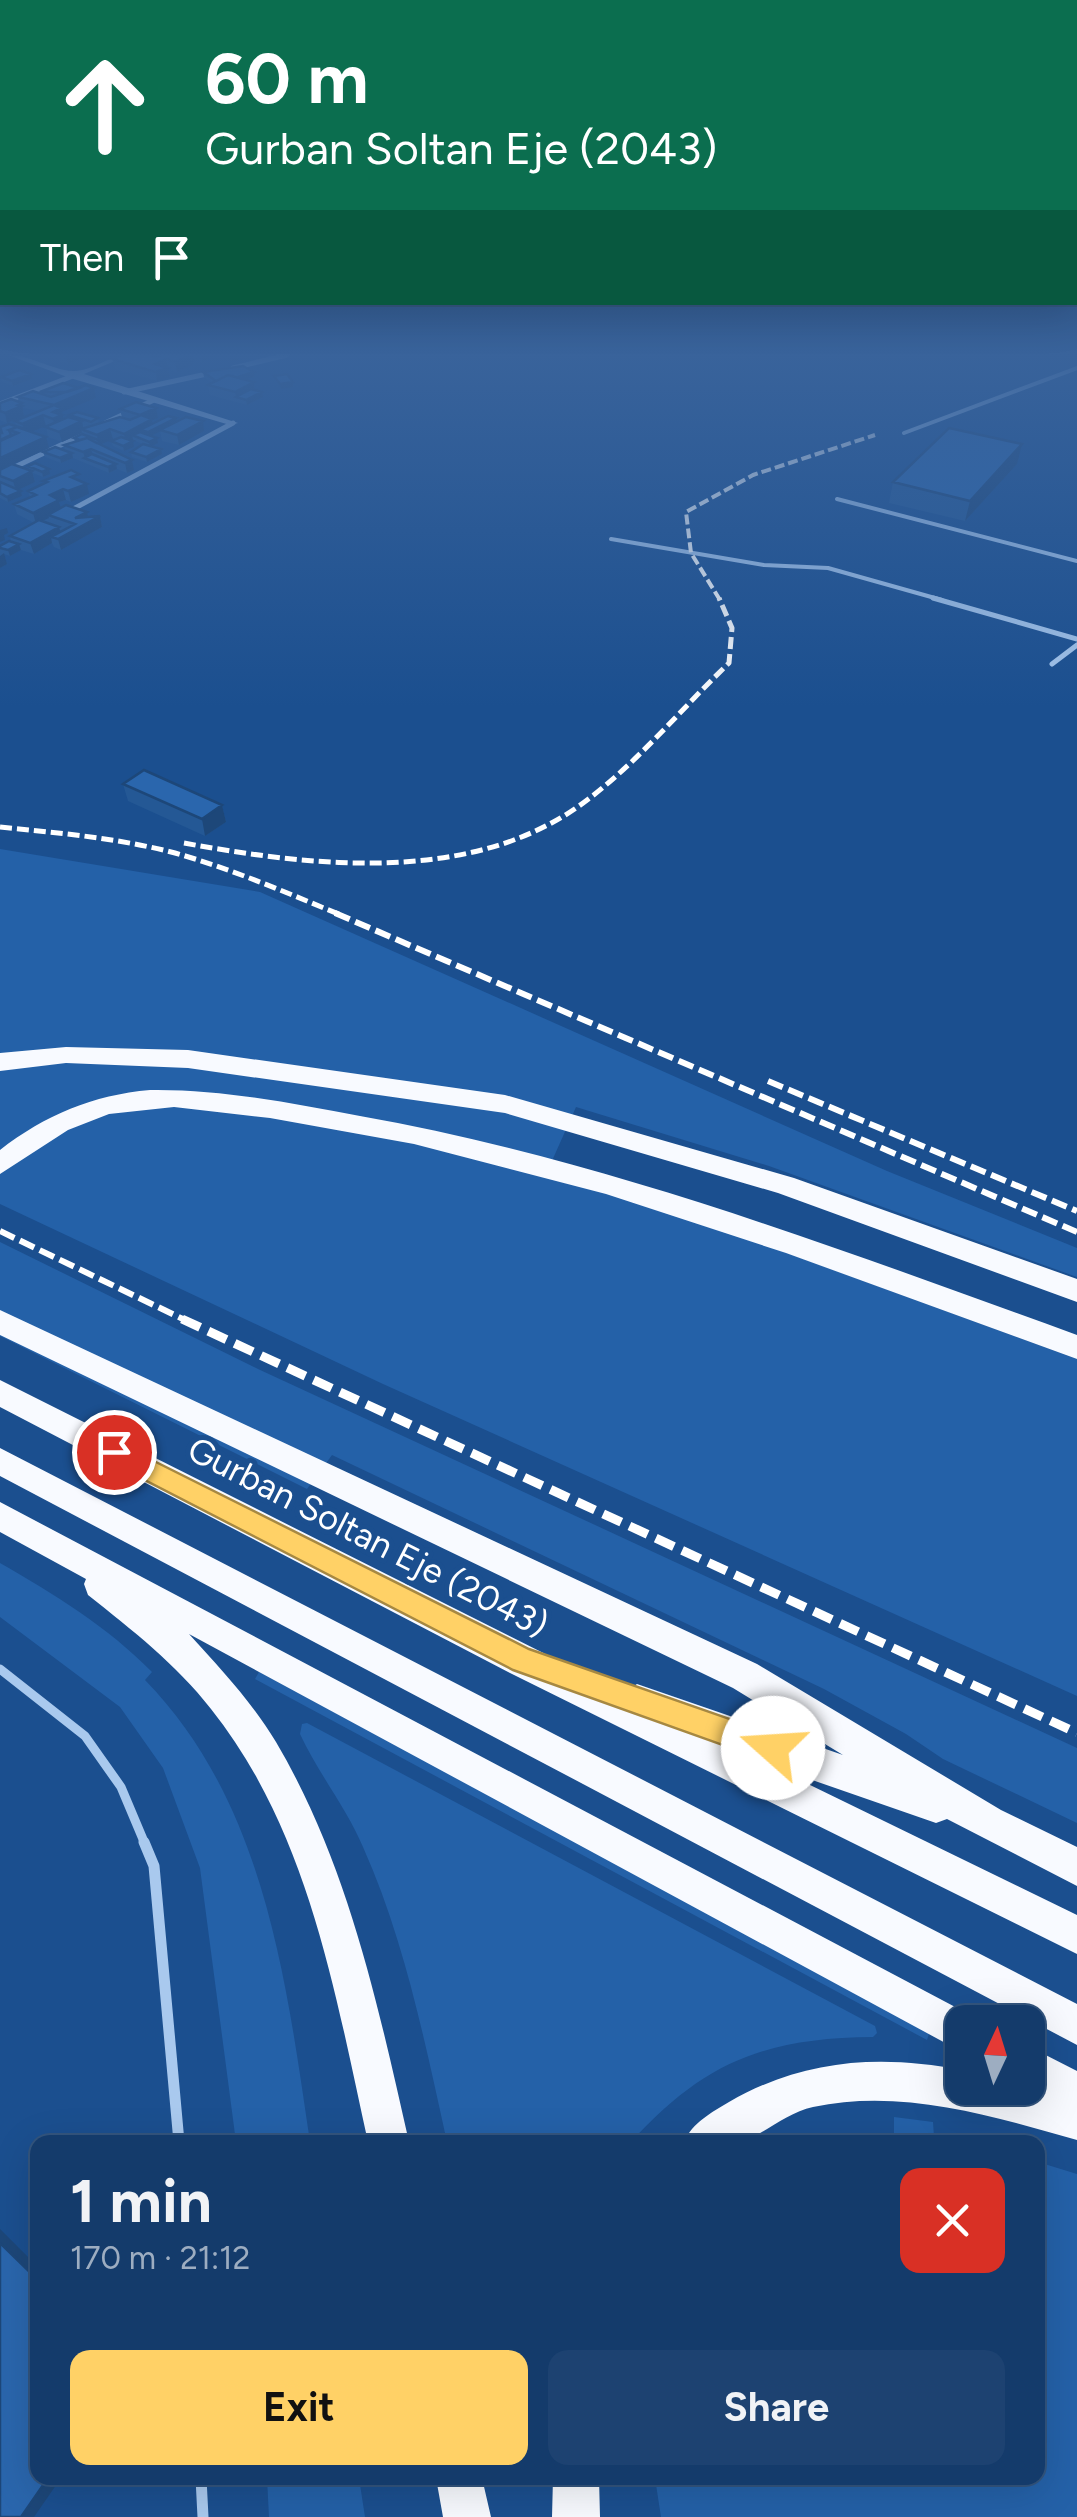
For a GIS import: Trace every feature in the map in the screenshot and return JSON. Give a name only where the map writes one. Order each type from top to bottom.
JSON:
[{"type":"highway","points":[[0,1062],[66,1055],[188,1058],[505,1104],[785,1184],[1077,1291]]},
{"type":"highway","points":[[0,1164],[37,1134],[82,1112],[129,1101],[177,1100],[374,1126],[534,1161],[640,1191],[1077,1348]]},
{"type":"highway","points":[[0,1322],[745,1676],[988,1823],[1077,1867]]},
{"type":"highway","name":"Gurban Soltan Eje (2043)","points":[[0,1393],[522,1661],[1077,1935]]},
{"type":"highway","points":[[0,1460],[1077,2025]]},
{"type":"highway","points":[[0,1516],[945,2023]]},
{"type":"highway","points":[[52,1546],[178,1646],[234,1712],[275,1779],[294,1815],[335,1920],[353,1980],[386,2135]]},
{"type":"highway","points":[[522,1661],[988,1823]]},
{"type":"highway","points":[[1045,2075],[1077,2093]]},
{"type":"highway","points":[[715,2135],[770,2103],[811,2087],[839,2083],[944,2089],[1000,2098],[1077,2119]]},
{"type":"highway","points":[[460,2485],[467,2517]]},
{"type":"highway","points":[[576,2485],[576,2517]]},
{"type":"street","points":[[33,530],[141,472]]},
{"type":"lane","points":[[837,498],[1077,560]]},
{"type":"lane","points":[[610,539],[764,565],[828,568],[1077,642]]},
{"type":"lane","points":[[1052,664],[1077,642]]},
{"type":"lane","points":[[0,1669],[85,1736],[121,1787],[154,1866],[178,2135]]},
{"type":"lane","points":[[201,2485],[202,2517]]},
{"type":"shaded area","points":[[0,849],[260,892],[887,1171],[1077,1248],[1077,1277],[769,1166],[576,1107],[547,1172],[634,1197],[1077,1359],[1077,1696],[383,1384],[0,1204]]},
{"type":"shaded area","points":[[0,1242],[258,1369],[1077,1748],[1077,1823],[943,1759],[824,1689],[332,1455],[307,1489],[0,1336]]},
{"type":"shaded area","points":[[0,1563],[99,1626],[152,1672],[145,1680],[186,1729],[218,1781],[264,1896],[291,2019],[309,2135],[235,2135],[200,1868],[163,1768],[120,1707],[0,1617]]},
{"type":"shaded area","points":[[259,1672],[930,2031],[927,2040],[255,1679]]},
{"type":"shaded area","points":[[307,1723],[875,2026],[877,2033],[873,2037],[800,2043],[739,2060],[684,2092],[638,2135],[445,2135],[391,1919],[356,1832],[300,1734],[302,1724]]},
{"type":"shaded area","points":[[894,2117],[933,2122],[934,2135],[894,2135]]},
{"type":"shaded area","points":[[1045,2164],[1077,2174],[1077,2517],[661,2517],[656,2485],[1045,2485]]},
{"type":"shaded area","points":[[267,2485],[360,2485],[365,2517],[269,2517]]},
{"type":"building","points":[[0,472],[29,472],[13,481]]},
{"type":"building","points":[[76,472],[79,474],[71,477],[87,484],[50,495],[59,500],[33,513],[14,504],[36,495],[28,491],[47,482],[43,481]]},
{"type":"building","points":[[903,472],[996,472],[970,501],[893,482]]},
{"type":"building","points":[[0,482],[21,491],[7,497],[0,493]]},
{"type":"building","points":[[66,505],[87,512],[75,518],[100,516],[58,539],[51,537],[75,524],[48,515]]},
{"type":"building","points":[[39,520],[59,527],[30,543],[10,536]]},
{"type":"building","points":[[9,541],[19,544],[8,550],[0,548],[0,546]]},
{"type":"building","points":[[144,770],[222,805],[202,819],[123,784]]},
{"type":"building","points":[[0,2243],[30,2272],[30,2485],[43,2485],[21,2517],[0,2517]]},
{"type":"railway","points":[[720,599],[691,553],[686,512],[761,472]]},
{"type":"railway","points":[[184,843],[283,858],[387,863],[488,848],[535,831],[579,806],[619,773],[729,663],[732,628],[720,599]]},
{"type":"railway","points":[[0,827],[110,840],[175,853],[341,915]]},
{"type":"railway","points":[[335,913],[1077,1232]]},
{"type":"railway","points":[[768,1081],[1077,1211]]},
{"type":"railway","points":[[0,1231],[187,1321]]},
{"type":"railway","points":[[182,1319],[1077,1733]]},
{"type":"route","points":[[114,1452],[522,1661],[773,1748]]}]
